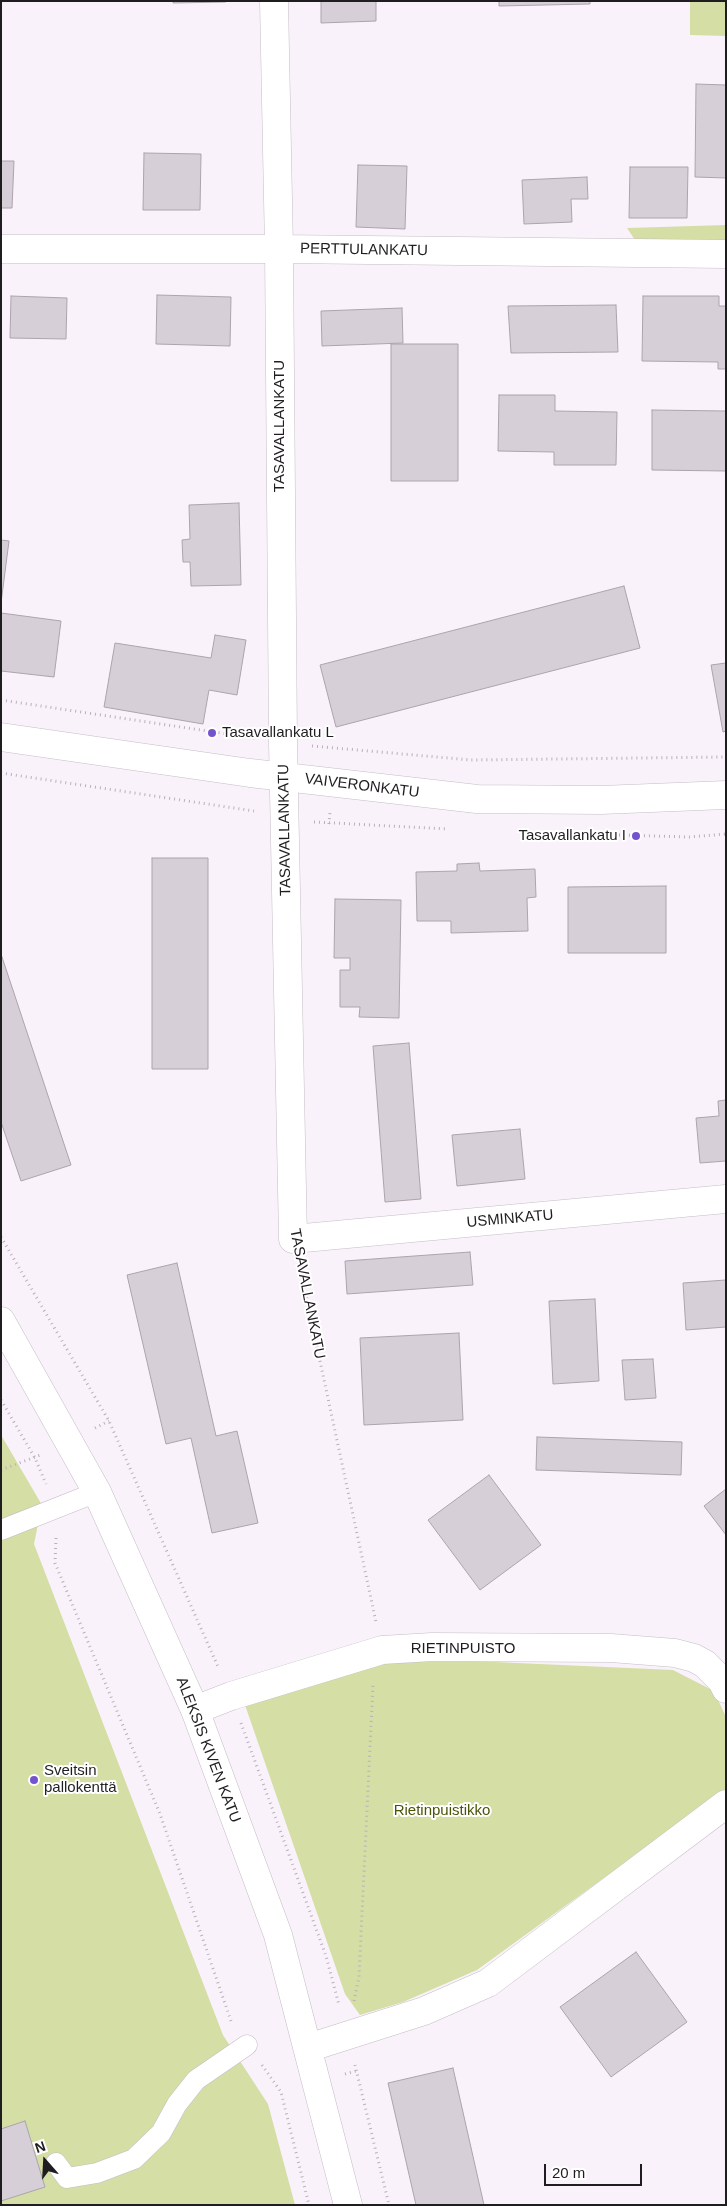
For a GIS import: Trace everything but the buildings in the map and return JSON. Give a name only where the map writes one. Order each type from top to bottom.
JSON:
[{"type":"street","name":"TASAVALLANKATU","points":[[274,1],[279,248],[284,777],[293,1238]]},
{"type":"street","name":"PERTTULANKATU","points":[[1,250],[279,248],[726,254]]},
{"type":"street","name":"VAIVERONKATU","points":[[1,737],[284,777],[477,799],[601,800],[726,795]]},
{"type":"street","name":"USMINKATU","points":[[293,1238],[726,1199]]},
{"type":"street","name":"ALEKSIS KIVEN KATU","points":[[1,1321],[97,1492],[195,1710],[278,1935],[348,2205]]},
{"type":"street","name":"RIETINPUISTO","points":[[195,1710],[231,1696],[382,1650],[432,1647],[602,1648],[675,1653],[694,1658],[705,1664],[722,1681],[726,1689]]},
{"type":"street","points":[[308,2048],[424,2011],[488,1983],[726,1804]]},
{"type":"lane","points":[[1,1530],[97,1492]]},
{"type":"lane","points":[[56,2163],[67,2178],[97,2173],[134,2159],[161,2133],[177,2104],[196,2080],[246,2045]]},
{"type":"path","points":[[1,700],[338,749],[471,760],[726,757]]},
{"type":"path","name":"TASAVALLANKATU","points":[[293,1238],[382,1650]]},
{"type":"path","points":[[1,1400],[35,1458],[56,1509],[55,1563],[160,1814],[232,2025],[282,2092],[309,2205]]},
{"type":"path","points":[[1,1470],[35,1458]]},
{"type":"path","points":[[346,2036],[360,1978],[374,1666],[382,1650]]},
{"type":"green space","points":[[690,1],[726,1],[726,36],[690,35]]},
{"type":"green space","points":[[726,225],[726,240],[635,240],[627,228]]},
{"type":"green space","points":[[1,1435],[42,1505],[34,1544],[223,2035],[268,2104],[295,2205],[1,2205]]},
{"type":"green space","name":"Rietinpuistikko","points":[[428,1659],[673,1670],[714,1691],[726,1717],[726,1786],[725,1790],[477,1970],[403,2002],[360,2015],[345,1994],[245,1705],[388,1662]]},
{"type":"place","name":"Tasavallankatu L","points":[[212,733]]},
{"type":"place","name":"Tasavallankatu I","points":[[636,836]]},
{"type":"place","name":"Sveitsin pallokenttä","points":[[34,1780]]}]
